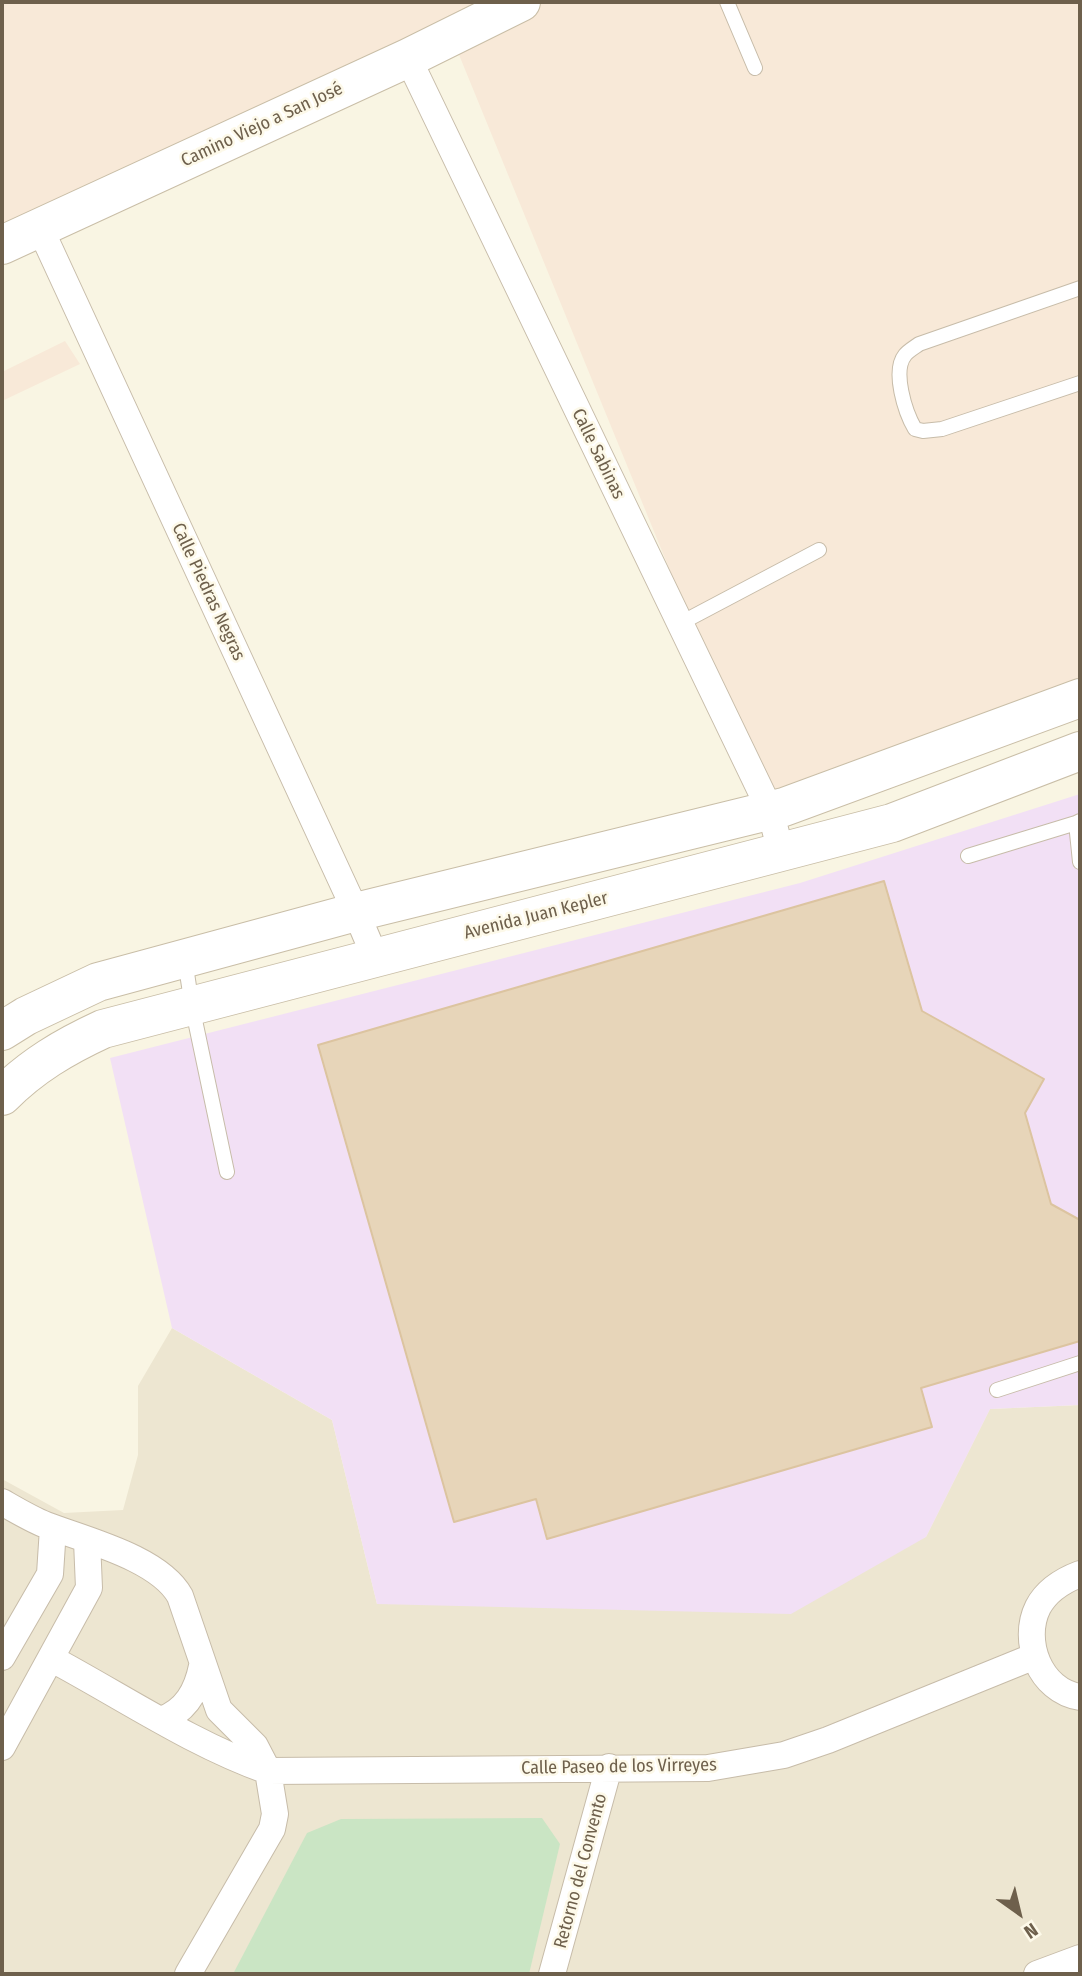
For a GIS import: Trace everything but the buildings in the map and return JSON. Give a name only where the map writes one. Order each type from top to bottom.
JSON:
[{"type":"street","name":"Camino Viejo a San José","points":[[2,246],[408,58],[521,2]]},
{"type":"street","name":"Calle Sabinas","points":[[408,58],[770,810],[781,852]]},
{"type":"street","name":"Calle Piedras Negras","points":[[40,228],[375,957]]},
{"type":"street","points":[[2,1031],[26,1016],[98,982],[356,912],[770,810],[887,771],[1080,698]]},
{"type":"street","name":"Avenida Juan Kepler","points":[[2,1096],[22,1076],[67,1046],[103,1029],[892,823],[1080,751]]},
{"type":"street","points":[[2,1502],[53,1528],[113,1548],[165,1577],[174,1585],[180,1595],[219,1710],[255,1746],[268,1771],[275,1814],[272,1829],[188,1974]]},
{"type":"street","points":[[2,1657],[50,1574],[53,1528]]},
{"type":"street","points":[[2,1747],[89,1588],[87,1541]]},
{"type":"street","points":[[1080,1574],[1055,1586],[1039,1606],[1031,1629],[1035,1656],[1042,1672],[1057,1687],[1080,1698]]},
{"type":"street","name":"Calle Paseo de los Virreyes","points":[[52,1659],[237,1760],[268,1771],[708,1768],[783,1755],[828,1740],[1035,1656]]},
{"type":"street","points":[[161,1720],[176,1715],[183,1708],[200,1676],[202,1665]]},
{"type":"street","name":"Retorno del Convento","points":[[552,1974],[609,1767]]},
{"type":"street","points":[[1037,1974],[1080,1958]]},
{"type":"lane","points":[[727,2],[755,68]]},
{"type":"lane","points":[[1080,288],[919,344],[905,355],[898,372],[909,419],[915,429],[923,432],[942,429],[1080,383]]},
{"type":"lane","points":[[679,624],[819,550]]},
{"type":"lane","points":[[968,856],[1078,822],[1080,862]]},
{"type":"lane","points":[[184,959],[227,1172]]},
{"type":"lane","points":[[997,1390],[1080,1363]]},
{"type":"shaded area","points":[[2,2],[1080,2],[1080,684],[768,810],[446,23],[2,224]]},
{"type":"shaded area","points":[[65,341],[80,364],[2,401],[2,372]]},
{"type":"shaded area","points":[[1080,794],[1080,1405],[990,1409],[926,1537],[791,1614],[377,1604],[332,1420],[172,1328],[110,1058],[800,883]]},
{"type":"shaded area","points":[[172,1328],[332,1420],[377,1604],[926,1537],[990,1409],[1080,1405],[1080,1974],[2,1974],[2,1479],[64,1513],[123,1510],[138,1455],[138,1386]]},
{"type":"green space","points":[[542,1818],[560,1844],[529,1974],[233,1974],[307,1833],[341,1819]]}]
